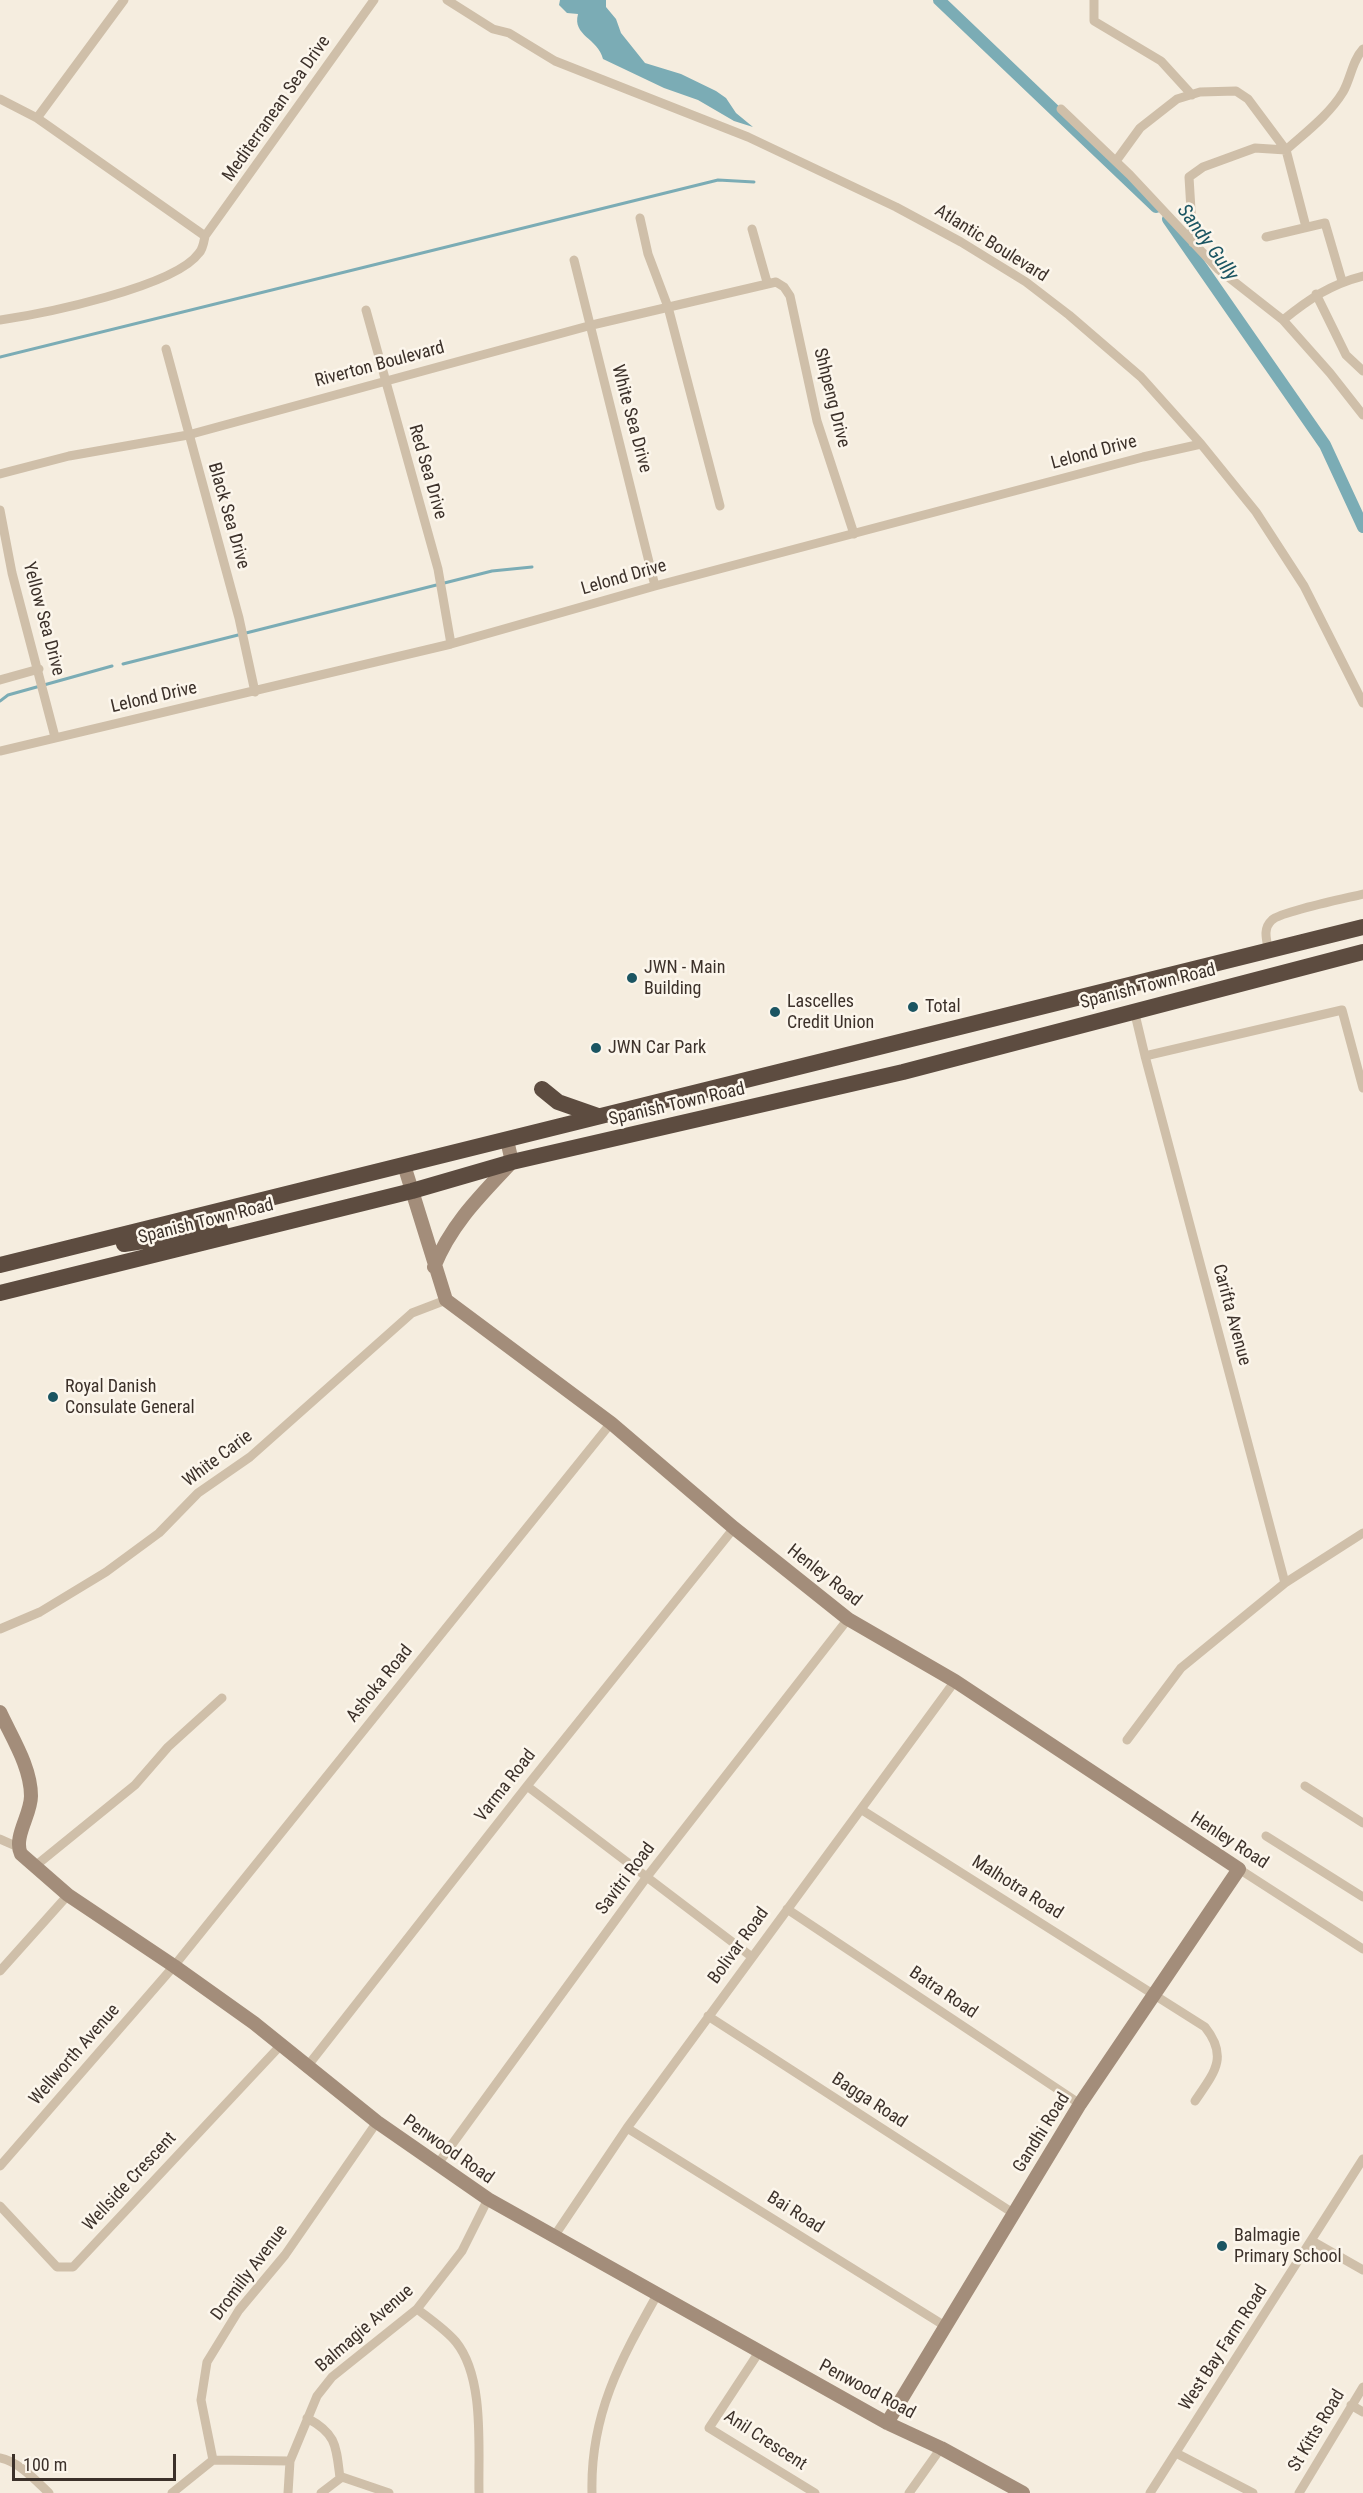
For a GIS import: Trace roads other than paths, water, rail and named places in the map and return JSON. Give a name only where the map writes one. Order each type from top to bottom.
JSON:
[{"type":"highway","name":"Spanish Town Road","points":[[0,1265],[1363,927]]},
{"type":"highway","name":"Spanish Town Road","points":[[0,1293],[412,1191],[512,1162],[903,1072],[1363,952]]},
{"type":"highway","points":[[895,1044],[903,1072]]},
{"type":"highway","points":[[542,1089],[558,1102],[601,1116]]},
{"type":"highway","points":[[50,1252],[59,1256],[219,1228],[227,1236]]},
{"type":"street","points":[[38,118],[124,0]]},
{"type":"street","name":"Mediterranean Sea Drive","points":[[0,320],[127,292],[179,269],[200,253],[205,236],[374,0]]},
{"type":"street","name":"Atlantic Boulevard","points":[[447,0],[494,29],[509,33],[555,62],[748,137],[896,207],[961,242],[1026,282],[1105,344],[1141,377],[1201,444],[1256,512],[1304,586],[1363,703]]},
{"type":"street","points":[[1094,0],[1094,21],[1161,61],[1192,95]]},
{"type":"street","points":[[1193,243],[1189,177],[1203,167],[1255,148],[1286,150],[1333,106],[1343,91],[1357,57],[1363,49]]},
{"type":"street","points":[[1116,161],[1140,128],[1177,99],[1192,95],[1236,91],[1248,99],[1286,150],[1306,227]]},
{"type":"street","points":[[0,99],[38,118],[205,236]]},
{"type":"street","points":[[1061,109],[1116,161],[1218,269],[1283,320],[1330,373],[1363,416]]},
{"type":"street","points":[[640,218],[648,254],[668,307],[720,506]]},
{"type":"street","points":[[1266,237],[1326,223],[1342,281]]},
{"type":"street","points":[[752,228],[768,282]]},
{"type":"street","name":"White Sea Drive","points":[[574,260],[656,586]]},
{"type":"street","points":[[1283,320],[1316,294],[1342,281],[1363,276]]},
{"type":"street","name":"Riverton Boulevard","points":[[0,474],[69,456],[188,435],[591,325],[768,282]]},
{"type":"street","name":"Shhpeng Drive","points":[[768,282],[776,282],[790,296],[817,421],[854,534]]},
{"type":"street","points":[[1316,294],[1346,355],[1363,371]]},
{"type":"street","name":"Red Sea Drive","points":[[366,310],[438,569],[451,644]]},
{"type":"street","name":"Black Sea Drive","points":[[166,349],[240,623],[255,692]]},
{"type":"street","name":"Lelond Drive","points":[[0,751],[451,644],[656,586],[1201,444]]},
{"type":"street","name":"Yellow Sea Drive","points":[[0,510],[12,573],[55,737]]},
{"type":"street","points":[[0,680],[39,669]]},
{"type":"street","points":[[1269,952],[1265,933],[1272,920],[1284,914],[1363,894]]},
{"type":"street","name":"Carifta Avenue","points":[[1134,1010],[1284,1583]]},
{"type":"street","points":[[1145,1056],[1342,1010],[1363,1088]]},
{"type":"street","points":[[434,1266],[444,1242],[460,1218],[512,1162],[507,1140]]},
{"type":"street","points":[[404,1165],[446,1300]]},
{"type":"street","name":"Henley Road","points":[[446,1300],[611,1423],[734,1528],[848,1619],[955,1681],[1363,1949]]},
{"type":"street","name":"White Carie","points":[[0,1629],[58,1600],[106,1572],[159,1533],[198,1493],[250,1457],[412,1313],[446,1300]]},
{"type":"street","name":"Ashoka Road","points":[[174,1966],[611,1423]]},
{"type":"street","name":"Varma Road","points":[[306,2068],[527,1786],[734,1528]]},
{"type":"street","points":[[1127,1740],[1181,1668],[1284,1583],[1363,1533]]},
{"type":"street","name":"Savitri Road","points":[[437,2165],[646,1878],[848,1619]]},
{"type":"street","name":"Bolivar Road","points":[[555,2235],[627,2128],[955,1681]]},
{"type":"street","points":[[34,1867],[135,1785],[168,1746],[222,1698]]},
{"type":"street","points":[[0,1712],[30,1779],[30,1805],[18,1847],[0,1839]]},
{"type":"street","points":[[527,1786],[752,1957]]},
{"type":"street","points":[[1305,1786],[1363,1823]]},
{"type":"street","name":"Malhotra Road","points":[[862,1810],[1205,2027],[1215,2039],[1218,2056],[1215,2073],[1195,2101]]},
{"type":"street","points":[[1266,1836],[1363,1897]]},
{"type":"street","name":"Penwood Road","points":[[18,1847],[21,1854],[34,1867],[68,1895],[254,2023],[306,2068],[376,2122],[488,2199],[887,2423],[941,2448],[1023,2493]]},
{"type":"street","name":"Gandhi Road","points":[[887,2423],[1080,2104],[1239,1869]]},
{"type":"street","points":[[0,1971],[68,1895]]},
{"type":"street","name":"Batra Road","points":[[787,1909],[1080,2104]]},
{"type":"street","name":"Wellworth Avenue","points":[[0,2166],[174,1966]]},
{"type":"street","name":"Bagga Road","points":[[708,2016],[1013,2213]]},
{"type":"street","name":"Wellside Crescent","points":[[0,2206],[57,2266],[73,2267],[280,2046]]},
{"type":"street","name":"Dromilly Avenue","points":[[213,2460],[201,2400],[207,2362],[239,2310],[285,2255],[376,2122]]},
{"type":"street","name":"Bai Road","points":[[627,2128],[945,2326]]},
{"type":"street","name":"West Bay Farm Road","points":[[1150,2493],[1363,2159]]},
{"type":"street","name":"Balmagie Avenue","points":[[288,2493],[290,2462],[317,2396],[332,2377],[417,2308],[462,2251],[488,2199]]},
{"type":"street","points":[[1312,2241],[1363,2270]]},
{"type":"street","points":[[592,2493],[595,2439],[605,2399],[619,2364],[657,2295]]},
{"type":"street","points":[[417,2308],[457,2343],[473,2376],[478,2423],[479,2493]]},
{"type":"street","name":"Anil Crescent","points":[[759,2352],[709,2428],[815,2493]]},
{"type":"street","name":"St Kitts Road","points":[[1299,2493],[1363,2387]]},
{"type":"street","points":[[1352,2405],[1363,2412]]},
{"type":"street","points":[[307,2418],[332,2436],[340,2478]]},
{"type":"street","points":[[909,2493],[941,2448]]},
{"type":"street","points":[[1176,2453],[1253,2493]]},
{"type":"street","points":[[2,2456],[49,2493]]},
{"type":"street","points":[[172,2493],[213,2460],[290,2462]]},
{"type":"street","points":[[321,2493],[340,2478],[348,2477],[389,2493]]},
{"type":"water","points":[[560,0],[606,0],[606,7],[616,19],[621,33],[645,63],[681,74],[716,91],[726,98],[736,113],[753,127],[734,121],[698,100],[664,88],[603,59],[596,46],[579,27],[578,14],[567,13],[559,5]]},
{"type":"waterway","name":"Sandy Gully","points":[[939,0],[1156,207]]},
{"type":"waterway","points":[[0,357],[718,180],[754,182]]},
{"type":"waterway","name":"Sandy Gully","points":[[1168,219],[1325,445],[1363,527]]},
{"type":"waterway","points":[[123,664],[492,571],[532,567]]},
{"type":"waterway","points":[[0,701],[8,695],[112,666]]},
{"type":"place","name":"JWN - Main Building","points":[[632,978]]},
{"type":"place","name":"Total","points":[[913,1007]]},
{"type":"place","name":"Lascelles Credit Union","points":[[775,1012]]},
{"type":"place","name":"JWN Car Park","points":[[596,1048]]},
{"type":"place","name":"Royal Danish Consulate General","points":[[53,1397]]},
{"type":"place","name":"Balmagie Primary School","points":[[1222,2246]]}]
